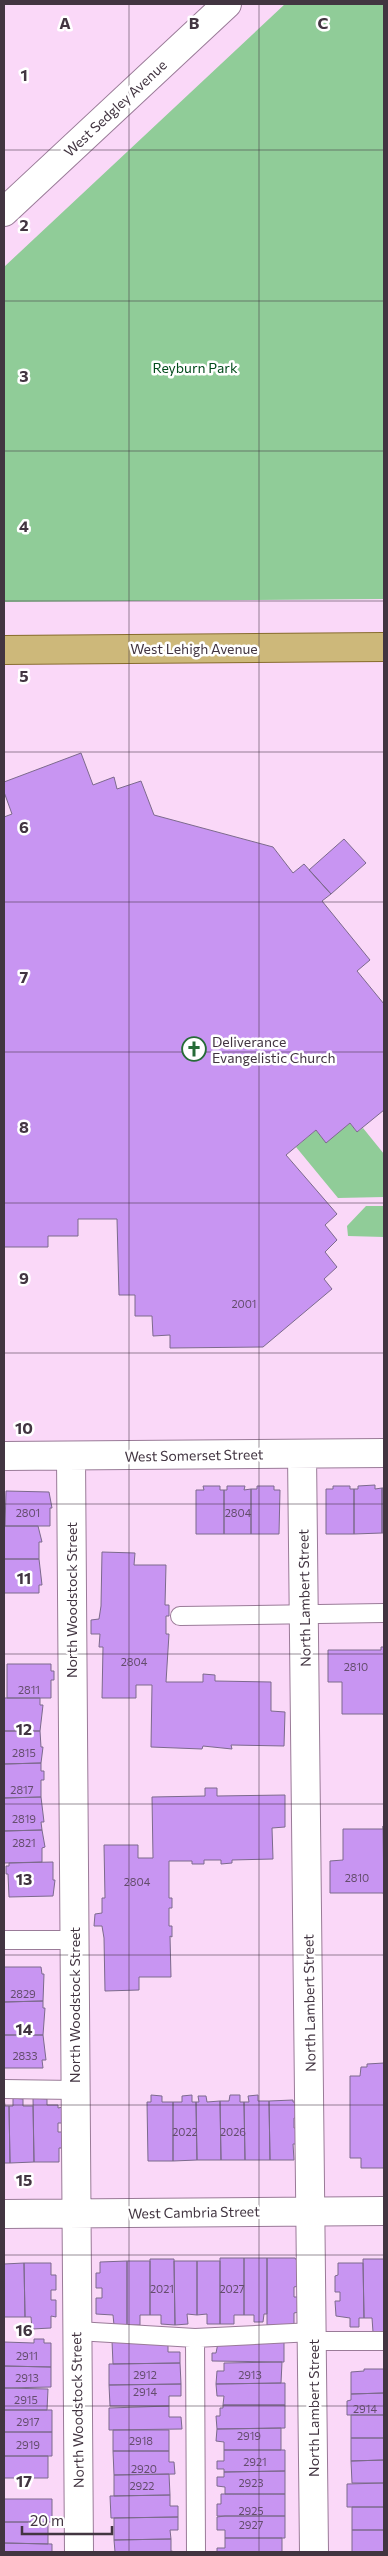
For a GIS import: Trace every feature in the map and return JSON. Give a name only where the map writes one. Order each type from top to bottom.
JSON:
[{"type":"main road","name":"West Lehigh Avenue","points":[[4,650],[384,647]]},
{"type":"street","name":"West Sedgley Avenue","points":[[4,212],[227,4]]},
{"type":"street","name":"West Somerset Street","points":[[4,1456],[71,1457],[384,1453]]},
{"type":"street","name":"North Lambert Street","points":[[302,1454],[312,2211],[314,2552]]},
{"type":"street","name":"North Woodstock Street","points":[[71,1457],[74,2090],[79,2552]]},
{"type":"street","name":"West Cambria Street","points":[[4,2214],[384,2210]]},
{"type":"lane","points":[[180,1616],[384,1613]]},
{"type":"lane","points":[[4,1940],[73,1940]]},
{"type":"lane","points":[[4,2089],[74,2090]]},
{"type":"lane","points":[[76,2331],[195,2338],[313,2336],[384,2341]]},
{"type":"lane","points":[[195,2338],[196,2552]]},
{"type":"green space","name":"Reyburn Park","points":[[285,4],[384,4],[384,599],[4,602],[4,267]]},
{"type":"green space","points":[[350,1123],[357,1132],[363,1128],[384,1154],[384,1197],[338,1198],[296,1147],[316,1130],[326,1142]]},
{"type":"green space","points":[[366,1206],[384,1206],[384,1237],[348,1236],[347,1226]]},
{"type":"building","name":"Deliverance Evangelistic Church","points":[[81,753],[93,785],[114,777],[117,789],[141,781],[154,815],[273,847],[293,873],[304,864],[331,894],[322,901],[370,960],[357,971],[384,1004],[384,1110],[357,1132],[350,1123],[326,1143],[316,1130],[286,1155],[337,1214],[325,1225],[337,1240],[325,1252],[337,1267],[324,1279],[332,1289],[263,1347],[170,1348],[170,1335],[153,1336],[152,1316],[135,1316],[135,1295],[119,1295],[117,1219],[78,1219],[78,1236],[48,1236],[48,1247],[4,1247],[4,817],[12,814],[4,792],[4,782]]},
{"type":"building","points":[[344,839],[366,863],[331,894],[309,870]]},
{"type":"building","points":[[375,1485],[375,1489],[382,1488],[382,1533],[354,1534],[354,1489],[358,1489],[358,1486]]},
{"type":"building","points":[[203,1486],[220,1486],[220,1490],[224,1490],[224,1534],[196,1534],[196,1490],[204,1490]]},
{"type":"building","points":[[227,1486],[245,1486],[244,1490],[251,1489],[251,1534],[224,1534],[224,1490],[227,1490]]},
{"type":"building","points":[[257,1486],[274,1486],[274,1490],[280,1490],[279,1534],[251,1534],[251,1489],[257,1489]]},
{"type":"building","points":[[333,1486],[350,1486],[350,1489],[354,1489],[354,1534],[326,1534],[326,1489],[333,1489]]},
{"type":"building","points":[[382,1488],[384,1488],[384,1533],[382,1533]]},
{"type":"building","points":[[6,1491],[49,1492],[52,1508],[50,1508],[50,1526],[5,1526]]},
{"type":"building","points":[[4,1526],[38,1526],[42,1542],[39,1542],[39,1559],[4,1559]]},
{"type":"building","points":[[102,1552],[135,1553],[134,1565],[166,1565],[165,1605],[169,1605],[169,1616],[166,1616],[166,1634],[169,1634],[166,1682],[203,1682],[203,1674],[215,1675],[215,1681],[271,1682],[271,1711],[285,1712],[284,1746],[231,1745],[232,1749],[203,1746],[202,1749],[151,1747],[152,1685],[136,1685],[136,1698],[102,1698],[103,1647],[99,1647],[100,1634],[91,1634],[91,1620],[99,1619]]},
{"type":"building","points":[[4,1559],[39,1559],[42,1585],[39,1585],[39,1593],[4,1593]]},
{"type":"building","points":[[381,1647],[384,1647],[384,1717],[383,1714],[342,1714],[342,1682],[328,1682],[328,1650],[381,1650]]},
{"type":"building","points":[[7,1664],[51,1664],[51,1671],[54,1671],[54,1680],[51,1680],[51,1698],[7,1698]]},
{"type":"building","points":[[4,1698],[40,1698],[40,1705],[43,1705],[40,1731],[4,1731]]},
{"type":"building","points":[[4,1731],[40,1731],[41,1747],[43,1747],[41,1763],[4,1764]]},
{"type":"building","points":[[41,1763],[41,1771],[44,1771],[44,1780],[41,1780],[41,1797],[4,1798],[4,1764]]},
{"type":"building","points":[[205,1788],[217,1788],[217,1796],[285,1795],[285,1827],[272,1828],[273,1859],[232,1860],[232,1863],[221,1864],[221,1860],[204,1860],[204,1864],[192,1864],[192,1861],[169,1861],[169,1898],[172,1898],[172,1908],[169,1908],[169,1926],[172,1926],[172,1937],[170,1936],[171,1977],[139,1977],[139,1990],[105,1991],[102,1926],[94,1926],[95,1914],[102,1913],[102,1898],[105,1898],[104,1845],[138,1845],[138,1858],[153,1858],[152,1797],[205,1796]]},
{"type":"building","points":[[41,1797],[44,1822],[41,1822],[42,1830],[4,1831],[4,1798]]},
{"type":"building","points":[[383,1826],[384,1895],[383,1893],[330,1893],[330,1861],[343,1860],[343,1829],[383,1829]]},
{"type":"building","points":[[42,1830],[45,1847],[42,1848],[42,1862],[4,1863],[4,1831]]},
{"type":"building","points":[[53,1862],[53,1880],[55,1880],[53,1896],[9,1897],[6,1866],[9,1866],[9,1863]]},
{"type":"building","points":[[4,1967],[41,1967],[42,1974],[44,1974],[43,2001],[4,2002]]},
{"type":"building","points":[[43,2001],[43,2008],[45,2008],[43,2035],[4,2035],[4,2002]]},
{"type":"building","points":[[4,2035],[43,2035],[46,2060],[42,2060],[43,2068],[4,2068]]},
{"type":"building","points":[[384,2063],[384,2168],[361,2168],[361,2158],[350,2158],[350,2076],[360,2076],[361,2067],[367,2067],[367,2064]]},
{"type":"building","points":[[151,2095],[162,2096],[162,2102],[173,2102],[173,2161],[148,2161],[147,2102],[151,2102]]},
{"type":"building","points":[[192,2095],[192,2102],[196,2102],[197,2160],[173,2161],[173,2102],[182,2102],[182,2096]]},
{"type":"building","points":[[230,2095],[240,2095],[240,2102],[244,2102],[245,2160],[221,2160],[220,2101],[229,2101]]},
{"type":"building","points":[[258,2095],[258,2101],[269,2101],[270,2160],[245,2160],[244,2102],[249,2102],[248,2096]]},
{"type":"building","points":[[198,2096],[206,2096],[207,2102],[220,2101],[221,2160],[197,2160],[196,2102],[199,2102]]},
{"type":"building","points":[[4,2098],[5,2106],[9,2106],[10,2163],[4,2163]]},
{"type":"building","points":[[13,2098],[23,2099],[23,2106],[33,2106],[34,2162],[10,2163],[9,2106],[13,2106]]},
{"type":"building","points":[[33,2098],[47,2099],[47,2105],[58,2105],[58,2108],[63,2107],[63,2123],[58,2123],[58,2132],[63,2132],[63,2148],[59,2148],[59,2162],[34,2162]]},
{"type":"building","points":[[293,2100],[293,2102],[298,2102],[298,2118],[294,2118],[294,2128],[298,2128],[298,2144],[293,2144],[294,2160],[270,2160],[269,2101]]},
{"type":"building","points":[[220,2258],[244,2258],[244,2315],[234,2315],[234,2324],[220,2324]]},
{"type":"building","points":[[244,2258],[267,2258],[267,2314],[264,2314],[263,2322],[254,2322],[254,2315],[244,2315]]},
{"type":"building","points":[[267,2258],[295,2258],[297,2261],[299,2286],[294,2287],[294,2297],[299,2297],[299,2312],[294,2313],[294,2326],[267,2325]]},
{"type":"building","points":[[150,2259],[174,2259],[175,2325],[161,2324],[161,2315],[150,2315]]},
{"type":"building","points":[[363,2259],[384,2259],[384,2332],[373,2332],[372,2318],[364,2318]]},
{"type":"building","points":[[127,2261],[150,2261],[150,2315],[140,2315],[140,2325],[127,2325]]},
{"type":"building","points":[[127,2261],[127,2325],[114,2325],[113,2315],[96,2314],[96,2298],[102,2298],[102,2288],[96,2288],[96,2273],[100,2273],[100,2262]]},
{"type":"building","points":[[174,2261],[197,2261],[197,2315],[187,2314],[188,2324],[175,2325]]},
{"type":"building","points":[[197,2261],[220,2261],[220,2324],[207,2324],[207,2314],[197,2315]]},
{"type":"building","points":[[24,2263],[25,2317],[4,2317],[4,2264]]},
{"type":"building","points":[[24,2263],[51,2263],[51,2275],[56,2275],[56,2290],[51,2290],[51,2300],[56,2300],[56,2317],[51,2316],[51,2328],[32,2329],[31,2317],[25,2317]]},
{"type":"building","points":[[338,2263],[363,2263],[364,2318],[359,2318],[359,2327],[350,2327],[350,2318],[336,2316],[335,2301],[340,2301],[340,2292],[335,2292],[335,2276],[338,2275]]},
{"type":"building","points":[[34,2339],[44,2339],[44,2343],[51,2343],[51,2367],[4,2366],[4,2342],[34,2343]]},
{"type":"building","points":[[168,2340],[168,2352],[180,2352],[180,2363],[113,2364],[112,2341]]},
{"type":"building","points":[[284,2341],[284,2362],[212,2361],[212,2353],[216,2353],[218,2343]]},
{"type":"building","points":[[282,2362],[281,2383],[216,2384],[217,2371],[224,2371],[224,2363]]},
{"type":"building","points":[[180,2363],[181,2384],[109,2385],[109,2364]]},
{"type":"building","points":[[4,2366],[51,2367],[51,2387],[4,2388]]},
{"type":"building","points":[[364,2369],[384,2369],[384,2393],[351,2394],[351,2372],[364,2371]]},
{"type":"building","points":[[285,2383],[285,2405],[223,2405],[224,2396],[217,2396],[216,2384]]},
{"type":"building","points":[[181,2384],[181,2396],[169,2396],[169,2406],[110,2406],[109,2385]]},
{"type":"building","points":[[4,2388],[48,2389],[47,2410],[4,2410]]},
{"type":"building","points":[[384,2393],[384,2415],[347,2415],[347,2401],[351,2400],[351,2394]]},
{"type":"building","points":[[223,2405],[285,2405],[285,2428],[217,2429],[216,2416],[220,2416],[220,2408],[223,2408]]},
{"type":"building","points":[[169,2406],[169,2417],[181,2417],[182,2429],[109,2430],[109,2408]]},
{"type":"building","points":[[4,2410],[52,2410],[52,2432],[4,2432]]},
{"type":"building","points":[[351,2415],[384,2415],[384,2438],[351,2438]]},
{"type":"building","points":[[281,2428],[281,2450],[224,2450],[224,2442],[216,2441],[217,2429]]},
{"type":"building","points":[[113,2430],[169,2430],[169,2451],[113,2451]]},
{"type":"building","points":[[4,2432],[52,2432],[52,2456],[4,2456]]},
{"type":"building","points":[[351,2438],[384,2438],[384,2460],[351,2461]]},
{"type":"building","points":[[224,2450],[285,2450],[285,2471],[224,2472],[224,2469],[217,2469],[217,2461],[224,2461]]},
{"type":"building","points":[[113,2451],[169,2451],[169,2462],[174,2462],[175,2474],[114,2475]]},
{"type":"building","points":[[4,2456],[48,2456],[48,2478],[4,2478]]},
{"type":"building","points":[[384,2460],[384,2483],[352,2483],[351,2461]]},
{"type":"building","points":[[285,2471],[285,2494],[225,2494],[225,2487],[217,2486],[217,2477],[224,2477],[224,2472]]},
{"type":"building","points":[[169,2474],[170,2495],[114,2496],[114,2475]]},
{"type":"building","points":[[384,2483],[384,2507],[347,2507],[347,2484]]},
{"type":"building","points":[[221,2494],[285,2494],[285,2516],[217,2516],[217,2504],[221,2504]]},
{"type":"building","points":[[170,2495],[170,2506],[178,2506],[178,2517],[111,2518],[110,2496]]},
{"type":"building","points":[[4,2499],[52,2499],[52,2522],[4,2522]]},
{"type":"building","points":[[352,2507],[384,2507],[384,2530],[352,2530]]},
{"type":"building","points":[[285,2516],[285,2538],[225,2538],[225,2530],[217,2530],[217,2517]]},
{"type":"building","points":[[178,2517],[178,2530],[170,2530],[171,2539],[114,2540],[114,2518]]},
{"type":"building","points":[[4,2522],[48,2522],[48,2544],[4,2543]]},
{"type":"building","points":[[352,2530],[384,2530],[384,2552],[352,2552]]},
{"type":"building","points":[[225,2538],[282,2538],[282,2552],[217,2552],[217,2548],[225,2548]]},
{"type":"building","points":[[171,2539],[171,2551],[176,2552],[115,2552],[114,2540]]},
{"type":"building","points":[[4,2543],[52,2544],[52,2552],[4,2552]]},
{"type":"place","name":"Deliverance Evangelistic Church","points":[[194,1049]]}]
